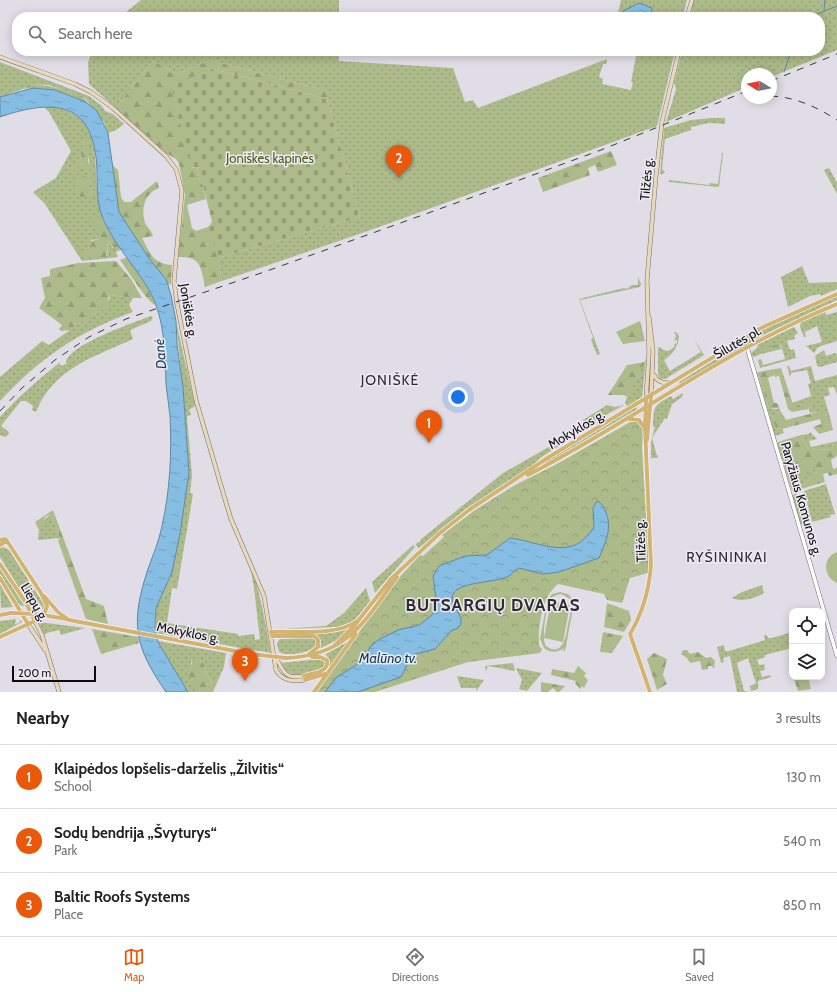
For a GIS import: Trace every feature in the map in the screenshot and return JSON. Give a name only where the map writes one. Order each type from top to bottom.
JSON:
[{"type":"main road","points":[[688,12],[692,0]]},
{"type":"main road","name":"Tilžės g.","points":[[650,692],[630,634],[643,606],[650,576],[652,557],[645,427],[649,353],[646,280],[662,126],[678,56]]},
{"type":"main road","name":"Joniškės g.","points":[[0,57],[75,84],[92,92],[113,108],[166,156],[176,170],[181,184],[182,198],[174,289],[196,400],[231,519],[262,590],[272,634],[275,667],[281,676],[292,682],[304,678]]},
{"type":"main road","name":"Šilutės pl.","points":[[651,396],[761,328],[837,294]]},
{"type":"main road","name":"Šilutės pl.","points":[[651,405],[782,328],[837,304]]},
{"type":"main road","name":"Tilžės g.","points":[[646,444],[649,429],[654,374],[652,334],[648,310]]},
{"type":"main road","points":[[654,374],[656,379],[661,382],[670,383]]},
{"type":"main road","name":"Mokyklos g.","points":[[335,645],[348,633],[375,598],[403,568],[428,543],[457,519],[512,483],[549,456],[651,396]]},
{"type":"main road","name":"Mokyklos g.","points":[[512,483],[554,462],[651,405]]},
{"type":"main road","points":[[626,419],[640,420],[645,427]]},
{"type":"main road","points":[[0,540],[5,539],[7,541],[41,593],[47,606],[47,610],[41,615]]},
{"type":"main road","points":[[0,545],[7,541]]},
{"type":"main road","name":"Liepų g.","points":[[0,564],[26,603],[42,635],[46,653],[59,692]]},
{"type":"main road","name":"Mokyklos g.","points":[[0,615],[11,613],[36,614],[251,654],[286,658],[305,657],[346,641],[361,626],[403,568]]},
{"type":"main road","name":"Liepų g.","points":[[0,578],[46,653]]},
{"type":"main road","points":[[41,593],[58,612],[69,620]]},
{"type":"main road","points":[[375,598],[380,601]]},
{"type":"main road","points":[[272,634],[332,630],[350,625],[360,618]]},
{"type":"main road","points":[[0,637],[35,621]]},
{"type":"main road","points":[[314,692],[361,626]]},
{"type":"main road","points":[[272,634],[316,637],[318,640],[318,647],[305,657]]},
{"type":"main road","points":[[304,678],[324,670],[328,663],[324,658],[305,657]]},
{"type":"main road","points":[[304,678],[328,673]]},
{"type":"street","name":"Paryžiaus Komunos g.","points":[[747,348],[837,656]]},
{"type":"green space","points":[[141,0],[339,0],[339,12],[126,12]]},
{"type":"green space","points":[[621,0],[687,0],[684,12],[618,12]]},
{"type":"green space","points":[[694,0],[837,0],[837,50],[825,55],[825,12],[691,12]]},
{"type":"green space","points":[[91,56],[338,56],[339,61],[453,68],[465,102],[473,100],[478,108],[607,59],[606,64],[603,64],[599,77],[603,79],[602,84],[631,90],[636,56],[674,56],[657,126],[368,231],[222,281],[218,258],[360,217],[327,99],[327,91],[210,60],[177,74],[153,61],[116,108],[89,84],[88,62]]},
{"type":"green space","points":[[681,56],[822,56],[777,75],[777,68],[741,68],[741,90],[666,122],[676,89],[674,83]]},
{"type":"green space","points":[[210,60],[327,91],[327,99],[213,69],[172,90],[192,168],[197,167],[206,199],[187,205],[192,228],[196,231],[208,227],[212,222],[222,281],[205,287],[199,264],[191,258],[178,257],[185,195],[179,164],[176,159],[166,153],[116,108],[153,61],[177,74]]},
{"type":"green space","points":[[0,62],[89,96],[102,106],[105,111],[113,114],[124,124],[116,130],[108,133],[104,122],[84,97],[49,85],[30,84],[23,89],[0,97]]},
{"type":"green space","name":"Joniškės kapinės","points":[[213,69],[327,99],[360,217],[218,258],[209,230],[212,222],[202,181],[200,181],[197,167],[191,168],[172,90],[181,81]]},
{"type":"green space","points":[[30,84],[71,92],[84,97],[87,103],[72,96],[48,89],[23,89]]},
{"type":"green space","points":[[43,106],[64,110],[79,117],[88,128],[93,142],[97,192],[101,215],[122,249],[116,252],[118,257],[82,261],[45,204],[33,192],[56,178],[71,151],[49,112]],"holes":[[[84,140],[90,164],[81,163],[77,168],[72,170],[82,155]],[[86,175],[89,177],[93,190],[90,196],[85,196],[76,182],[82,180],[82,177]],[[102,219],[113,243],[113,248],[109,242],[107,256],[86,256],[85,249],[88,248],[91,240],[99,239],[100,235],[95,224]]]},
{"type":"green space","points":[[725,118],[725,124],[709,123],[691,127],[691,130],[665,139],[662,169],[665,172],[660,174],[664,128],[691,120]]},
{"type":"green space","points":[[84,139],[88,139],[89,142],[88,161],[91,169],[89,171],[86,170],[85,164],[81,163],[79,168],[72,170],[82,155],[80,151],[83,148]]},
{"type":"green space","points":[[611,151],[617,165],[598,172],[595,165],[588,168],[590,175],[543,192],[538,178]]},
{"type":"green space","points":[[722,153],[719,187],[669,182],[669,180],[709,185],[710,183],[718,184]]},
{"type":"green space","points":[[113,166],[118,170],[121,197],[124,202],[131,202],[157,181],[159,188],[147,198],[143,212],[145,223],[152,232],[153,236],[142,238],[150,253],[156,260],[172,265],[171,284],[168,285],[166,279],[150,260],[119,212],[114,189]]},
{"type":"green space","points":[[829,168],[837,183],[837,194],[824,170]]},
{"type":"green space","points":[[86,175],[89,177],[93,190],[90,196],[81,197],[76,191],[76,182],[82,180],[82,177]]},
{"type":"green space","points":[[91,217],[102,219],[113,236],[113,243],[119,245],[120,249],[117,251],[109,242],[106,257],[93,259],[84,255],[85,249],[88,248],[88,242],[99,239],[100,235],[96,230],[95,224],[90,221]]},
{"type":"green space","points":[[128,257],[149,290],[156,305],[152,303],[143,293],[120,260]]},
{"type":"green space","points":[[116,261],[131,279],[142,298],[110,295],[108,299],[111,303],[108,306],[82,321],[70,330],[61,331],[59,329],[62,325],[39,308],[45,298],[41,278],[50,276],[50,269],[78,263]]},
{"type":"green space","points":[[802,266],[809,283],[837,282],[837,289],[821,296],[820,294],[810,296],[788,307],[781,277]]},
{"type":"green space","points":[[638,277],[641,284],[640,287],[580,300],[600,354],[597,355],[591,340],[593,338],[579,299],[624,288],[627,289],[632,285],[638,285]]},
{"type":"green space","points":[[110,295],[133,298],[129,305],[133,312],[95,328],[61,348],[30,372],[0,401],[0,377],[42,341],[49,345],[82,321],[108,306]]},
{"type":"green space","points":[[837,296],[837,300],[765,334],[680,384],[679,382],[761,331]]},
{"type":"green space","points":[[825,312],[826,315],[837,312],[837,341],[818,347],[814,353],[806,346],[822,342],[817,326],[805,332],[806,337],[804,337],[800,327],[801,322]]},
{"type":"green space","points":[[151,316],[153,317],[151,321],[130,330],[133,339],[89,359],[64,375],[53,385],[44,397],[36,412],[32,410],[33,406],[26,401],[21,401],[1,426],[9,432],[8,435],[5,437],[0,435],[0,417],[28,389],[59,363],[62,366],[67,363],[66,362],[70,355],[78,348],[103,335]]},
{"type":"green space","points":[[176,321],[195,406],[189,410],[191,415],[187,416],[192,475],[190,493],[193,494],[177,589],[172,588],[167,623],[238,634],[238,636],[254,634],[255,640],[260,639],[251,571],[245,557],[250,566],[258,590],[271,653],[156,633],[156,608],[158,600],[168,592],[179,568],[173,561],[180,534],[189,473],[185,411]]},
{"type":"green space","points":[[640,321],[645,341],[623,344],[616,332]]},
{"type":"green space","points":[[794,327],[798,333],[794,336],[795,339],[787,341],[790,350],[794,349],[796,358],[760,368],[758,360],[761,359],[763,365],[785,359],[781,345],[755,357],[752,356],[751,353],[758,347],[757,345]]},
{"type":"green space","points":[[674,332],[676,332],[679,336],[678,344],[672,353],[664,360],[670,371],[701,352],[693,337],[704,355],[665,379],[661,379],[658,375],[658,348],[660,347],[663,350],[669,351],[675,346],[674,344],[677,343],[677,340],[674,341],[676,336]]},
{"type":"green space","points":[[779,344],[782,349],[757,355],[756,351]]},
{"type":"green space","points":[[824,350],[826,356],[835,353],[837,354],[837,362],[820,367],[817,366],[815,356]]},
{"type":"green space","points":[[646,359],[642,397],[623,409],[627,406],[625,403],[627,397]]},
{"type":"green space","points":[[645,362],[627,397],[624,395],[608,395],[627,365]]},
{"type":"green space","points":[[787,366],[789,366],[791,371],[811,366],[815,381],[837,375],[837,395],[834,387],[828,388],[830,395],[824,397],[830,417],[817,412],[810,413],[809,409],[811,407],[806,403],[794,407],[792,403],[811,396],[808,384],[811,383],[807,370],[791,373],[790,377]]},
{"type":"green space","points":[[781,368],[794,407],[811,401],[812,404],[809,409],[792,412],[788,409],[779,376],[775,377],[774,375],[768,378],[774,403],[777,403],[779,406],[778,408],[769,409],[758,372]]},
{"type":"green space","points":[[757,372],[769,409],[778,409],[779,406],[780,410],[772,417],[776,428],[782,429],[784,433],[775,436]]},
{"type":"green space","points":[[683,393],[682,397],[672,404],[667,419],[665,418],[652,438],[655,427],[653,427],[654,411],[656,407],[671,396],[673,399]]},
{"type":"green space","points":[[607,405],[615,407],[624,405],[595,421],[596,424],[589,428],[583,428],[583,420]]},
{"type":"green space","points":[[636,407],[637,409],[538,468],[547,460]]},
{"type":"green space","points":[[780,410],[786,420],[817,412],[830,417],[833,430],[819,434],[813,427],[821,424],[820,419],[782,429],[776,428],[772,417]]},
{"type":"green space","points":[[632,421],[639,422],[643,428],[642,448],[649,569],[648,573],[630,578],[622,603],[607,600],[604,594],[558,584],[548,596],[542,612],[539,630],[539,646],[542,649],[540,653],[468,662],[375,692],[316,692],[396,581],[420,555],[423,556],[444,537],[442,535],[475,510],[517,484],[557,464]]},
{"type":"green space","points":[[575,432],[577,434],[540,458],[530,468],[467,508],[419,548],[415,544],[421,541],[420,540],[503,473]]},
{"type":"green space","points":[[810,432],[817,439],[809,441],[811,447],[833,442],[832,449],[809,450],[801,435],[809,434]]},
{"type":"green space","points":[[801,435],[809,450],[832,449],[833,442],[837,441],[837,456],[831,460],[833,469],[837,468],[837,474],[829,476],[828,473],[823,474],[825,482],[794,491],[789,471],[791,471],[798,487],[804,484],[819,469],[813,469],[806,475],[801,475],[799,468],[790,465],[792,453],[784,440]]},
{"type":"green space","points":[[652,438],[657,456],[659,455],[657,458],[651,458]]},
{"type":"green space","points":[[784,440],[792,453],[791,466],[799,468],[806,475],[813,469],[820,469],[804,484],[798,487],[791,471],[789,471],[794,491],[792,491],[777,443]]},
{"type":"green space","points":[[826,484],[835,514],[830,515],[831,517],[812,522],[804,491]]},
{"type":"green space","points":[[796,493],[805,523],[801,525],[792,496]]},
{"type":"green space","points":[[53,510],[86,599],[104,606],[108,624],[86,619],[58,541],[60,538],[51,514],[45,517],[43,525],[39,530],[35,522]]},
{"type":"green space","points":[[51,514],[60,538],[38,540],[39,530],[43,525],[44,520]]},
{"type":"green space","points":[[413,545],[415,547],[375,593],[372,582]]},
{"type":"green space","points":[[3,547],[9,550],[45,606],[44,610],[42,609],[43,607],[34,600],[30,606],[0,557],[0,548]]},
{"type":"green space","points":[[837,552],[837,583],[829,576],[826,567],[829,558]]},
{"type":"green space","points":[[173,561],[179,568],[168,592],[158,600],[171,576]]},
{"type":"green space","points":[[0,568],[25,606],[19,605],[0,574]]},
{"type":"green space","points":[[0,584],[13,607],[1,608]]},
{"type":"green space","points":[[762,585],[764,593],[756,597],[744,600],[732,598],[742,592]]},
{"type":"green space","points":[[366,588],[370,601],[353,622],[339,627],[280,629],[326,626],[344,613]]},
{"type":"green space","points":[[560,592],[568,594],[573,600],[573,598],[575,598],[565,651],[563,651],[564,648],[556,652],[551,652],[544,648],[540,639],[547,601],[552,594]],"holes":[[[559,594],[570,599],[571,612],[565,639],[560,647],[552,649],[546,646],[544,637],[548,604],[552,598]]]},
{"type":"green space","points":[[551,601],[570,605],[563,642],[544,638]]},
{"type":"green space","points":[[607,603],[629,611],[631,620],[624,632],[604,627]]},
{"type":"green space","points":[[16,619],[15,624],[19,623],[20,620],[22,622],[0,634],[0,621]]},
{"type":"green space","points":[[39,622],[85,628],[61,635],[59,630],[44,635]]},
{"type":"green space","points":[[351,626],[337,640],[319,649],[321,641],[315,634],[278,635],[333,632]]},
{"type":"green space","points":[[92,629],[138,637],[139,643],[101,654]]},
{"type":"green space","points":[[603,632],[623,636],[612,653],[600,652]]},
{"type":"green space","points":[[789,633],[789,649],[765,655],[765,657],[757,660],[759,665],[767,664],[764,665],[765,670],[760,671],[762,677],[770,675],[771,677],[758,681],[758,689],[751,691],[750,686],[756,683],[748,658],[737,663],[744,691],[748,692],[737,692],[730,656],[723,658],[724,662],[721,663],[717,647],[724,645],[725,651],[729,651],[765,640],[764,635],[767,635],[768,638]]},
{"type":"green space","points":[[312,637],[317,641],[317,645],[314,648],[293,654],[279,652],[277,643],[280,639]]},
{"type":"green space","points":[[158,641],[226,653],[224,667],[215,687],[212,685],[203,662],[191,660],[191,677],[200,692],[188,692]]},
{"type":"green space","points":[[349,641],[326,671],[330,663],[326,654]]},
{"type":"green space","points":[[683,650],[687,650],[690,654],[698,652],[706,658],[711,657],[715,661],[714,669],[712,666],[708,666],[708,669],[702,670],[700,661],[690,663],[687,658],[681,654]]},
{"type":"green space","points":[[654,653],[667,659],[663,675],[667,684],[657,690],[647,659]]},
{"type":"green space","points":[[191,659],[203,662],[212,685],[215,687],[213,692],[200,692],[185,669],[192,664]]},
{"type":"green space","points":[[321,659],[326,661],[326,666],[311,673],[301,675],[286,671],[281,663]]},
{"type":"green space","points":[[513,663],[515,671],[488,666],[486,671],[485,666]]},
{"type":"green space","points":[[578,666],[586,673],[584,676],[588,680],[584,688],[582,686],[580,689],[575,683],[576,681],[551,675],[552,669],[574,673]]},
{"type":"green space","points":[[516,668],[542,673],[527,691],[519,689],[522,680]]},
{"type":"green space","points":[[457,676],[484,680],[476,691],[476,688],[461,688]]},
{"type":"green space","points":[[794,680],[809,680],[811,689],[798,691]]},
{"type":"green space","points":[[541,682],[565,686],[559,692],[553,688],[548,692],[541,692]]},
{"type":"water","points":[[639,3],[652,8],[652,12],[623,11]]},
{"type":"water","points":[[33,88],[55,90],[86,102],[97,111],[108,133],[119,212],[150,260],[166,279],[171,295],[176,321],[177,345],[183,387],[189,473],[180,534],[172,572],[156,608],[155,625],[156,637],[188,692],[166,692],[147,661],[141,647],[138,634],[137,620],[142,588],[161,532],[170,471],[170,416],[163,336],[158,312],[149,290],[115,240],[100,210],[95,151],[90,133],[82,121],[72,112],[60,108],[46,107],[15,112],[0,117],[0,97]]},
{"type":"water","name":"Malūno tv.","points":[[597,501],[604,509],[608,522],[608,534],[599,558],[559,572],[543,574],[519,568],[507,577],[501,579],[475,583],[459,588],[454,592],[452,601],[459,613],[461,624],[458,628],[451,631],[435,649],[415,654],[411,657],[401,677],[358,692],[325,692],[337,677],[364,660],[370,647],[378,640],[398,630],[419,625],[432,615],[437,606],[433,576],[439,566],[465,556],[487,555],[510,538],[558,548],[576,544],[585,538],[594,527],[593,508]]},
{"type":"waterway","points":[[824,11],[825,0]]},
{"type":"waterway","points":[[822,12],[837,6]]},
{"type":"waterway","points":[[784,72],[789,56]]},
{"type":"railway","points":[[777,79],[837,54]]},
{"type":"railway","points":[[0,411],[22,388],[55,360],[89,337],[126,319],[267,271],[495,189],[601,150],[741,93]]},
{"type":"railway","points":[[777,97],[789,98],[806,104],[837,120]]},
{"type":"place","name":"Sodų bendrija „Švyturys“","points":[[399,178]]},
{"type":"place","name":"Klaipėdos lopšelis-darželis „Žilvitis“","points":[[429,443]]},
{"type":"place","name":"Baltic Roofs Systems","points":[[245,681]]},
{"type":"district","name":"JONIŠKĖ","points":[[390,380]]},
{"type":"district","name":"RYŠININKAI","points":[[727,557]]},
{"type":"district","name":"BUTSARGIŲ DVARAS","points":[[493,605]]},
{"type":"water label","name":"Danė","points":[[160,354]]}]
